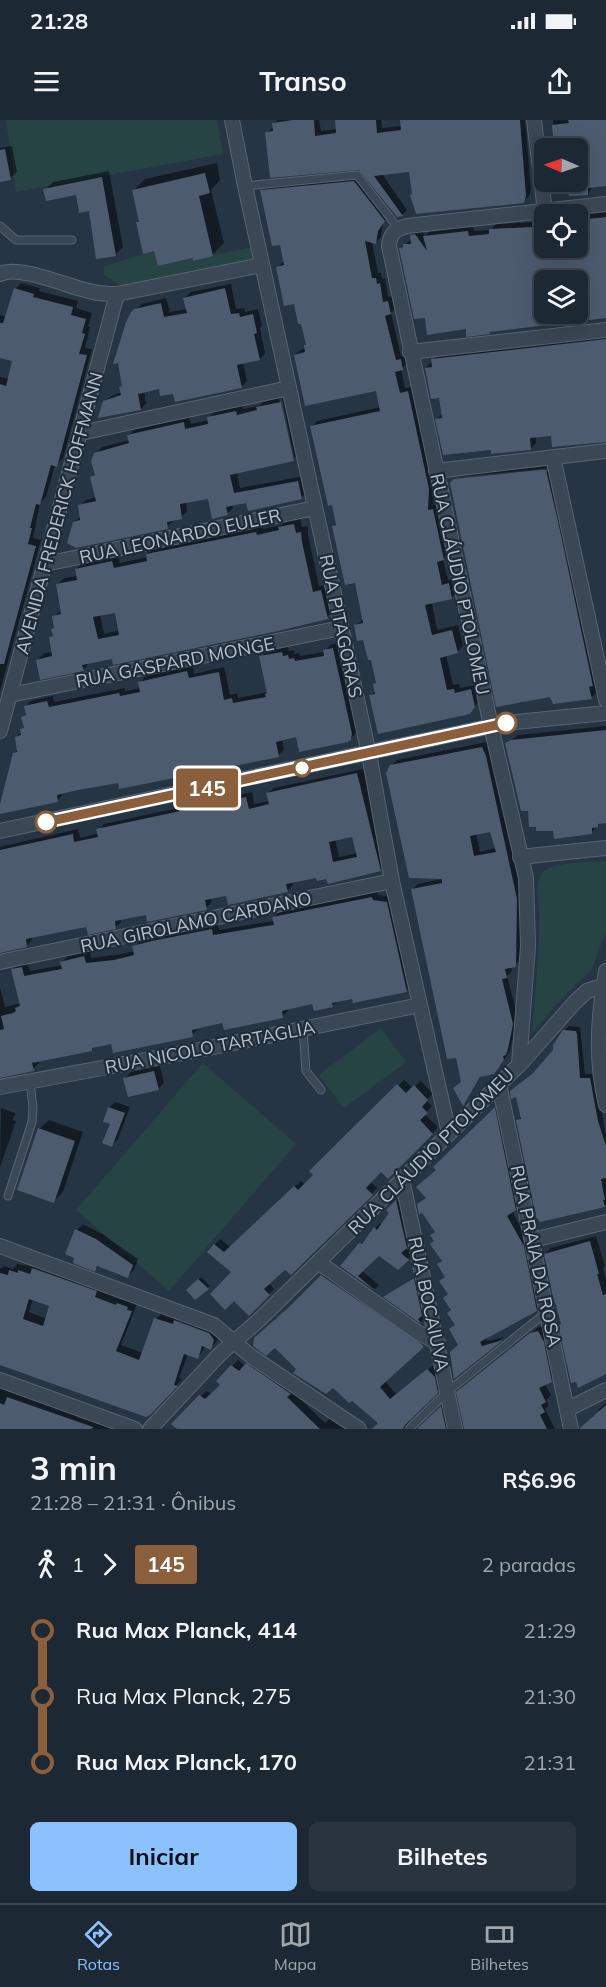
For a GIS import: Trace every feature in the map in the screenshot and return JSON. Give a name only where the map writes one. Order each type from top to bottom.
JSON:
[{"type":"street","name":"RUA PITAGORAS","points":[[232,120],[369,754],[392,881],[450,1133]]},
{"type":"street","points":[[534,120],[544,204]]},
{"type":"street","points":[[588,206],[606,204]]},
{"type":"street","points":[[398,228],[534,213]]},
{"type":"street","name":"RUA CLÁUDIO PTOLOMEU","points":[[150,1429],[220,1354],[318,1262],[519,1065],[528,946],[526,878],[491,726],[389,246],[390,239],[398,228]]},
{"type":"street","points":[[0,274],[20,272],[94,292],[117,294],[133,293],[262,265]]},
{"type":"street","name":"AVENIDA FREDERICK HOFFMANN","points":[[0,731],[117,294]]},
{"type":"street","points":[[410,352],[606,330]]},
{"type":"street","points":[[81,433],[289,388]]},
{"type":"street","points":[[436,471],[606,451]]},
{"type":"street","points":[[553,457],[606,700]]},
{"type":"street","name":"RUA LEONARDO EULER","points":[[45,564],[315,508]]},
{"type":"street","name":"RUA GASPARD MONGE","points":[[10,695],[341,628]]},
{"type":"street","points":[[0,831],[506,723],[606,713]]},
{"type":"street","points":[[520,857],[606,848]]},
{"type":"street","name":"RUA GIROLAMO CARDANO","points":[[0,962],[392,881]]},
{"type":"street","points":[[519,1065],[575,1002],[605,980]]},
{"type":"street","points":[[605,980],[599,1013],[598,1047],[606,1105]]},
{"type":"street","name":"RUA NICOLO TARTAGLIA","points":[[0,1087],[420,1005]]},
{"type":"street","name":"RUA PRAIA DA ROSA","points":[[500,1084],[572,1429]]},
{"type":"street","name":"RUA BOCAIUVA","points":[[402,1179],[455,1429]]},
{"type":"street","points":[[533,1240],[606,1221]]},
{"type":"street","points":[[0,1246],[214,1325],[252,1357],[359,1429]]},
{"type":"street","points":[[318,1262],[417,1332],[438,1343]]},
{"type":"street","points":[[0,1380],[135,1429]]},
{"type":"street","points":[[567,1409],[606,1390]]},
{"type":"lane","points":[[245,186],[357,175],[398,228]]},
{"type":"lane","points":[[0,226],[16,240],[72,240]]},
{"type":"lane","points":[[303,1029],[306,1071],[321,1090]]},
{"type":"lane","points":[[8,1196],[32,1122],[30,1081]]},
{"type":"lane","points":[[409,1429],[447,1392],[548,1311]]},
{"type":"green space","points":[[6,120],[217,120],[223,154],[16,192]]},
{"type":"green space","points":[[258,246],[262,265],[133,293],[104,275],[104,266],[154,251],[158,266]]},
{"type":"green space","points":[[606,861],[606,931],[594,963],[591,970],[559,1001],[532,1034],[539,940],[540,876],[554,866]]},
{"type":"green space","points":[[381,1028],[406,1062],[344,1108],[319,1075]]},
{"type":"green space","points":[[203,1063],[296,1144],[169,1291],[76,1210]]},
{"type":"building","points":[[314,120],[315,136],[336,133],[335,120],[376,120],[377,133],[401,130],[400,120],[520,120],[526,196],[524,203],[416,214],[410,195],[412,194],[409,172],[374,176],[403,216],[397,217],[359,170],[270,178],[265,132],[273,131],[272,123]]},
{"type":"building","points":[[568,120],[606,120],[606,186],[588,188],[588,138],[553,138],[552,125],[569,123]]},
{"type":"building","points":[[5,149],[11,180],[0,182],[0,150]]},
{"type":"building","points":[[205,173],[210,193],[199,196],[213,256],[158,266],[154,251],[143,254],[132,190]]},
{"type":"building","points":[[102,177],[116,256],[96,259],[89,211],[79,213],[76,195],[46,201],[43,189]]},
{"type":"building","points":[[354,181],[385,221],[378,231],[376,244],[365,241],[372,278],[376,278],[377,284],[380,283],[383,302],[388,301],[391,314],[385,316],[396,360],[401,359],[403,370],[395,372],[400,393],[408,391],[429,489],[428,510],[433,509],[444,560],[437,562],[442,585],[449,583],[452,599],[425,605],[432,635],[452,630],[458,653],[440,658],[447,690],[454,689],[455,693],[471,689],[475,707],[470,714],[378,734],[369,695],[375,694],[373,684],[376,683],[371,660],[368,660],[363,640],[357,641],[354,625],[363,623],[355,583],[345,585],[332,526],[336,525],[332,505],[328,506],[310,426],[380,411],[376,391],[305,406],[294,355],[305,352],[304,345],[306,345],[294,304],[284,306],[276,267],[284,265],[280,245],[272,246],[260,190]]},
{"type":"building","points":[[569,192],[588,192],[588,195],[569,196]]},
{"type":"building","points":[[606,217],[606,318],[588,320],[588,270],[534,270],[534,324],[556,324],[466,337],[466,329],[427,335],[425,318],[414,319],[399,248],[403,247],[403,244],[411,244],[410,235],[415,234],[427,251],[423,236],[468,231],[469,236],[489,234],[489,229],[533,227],[533,224],[534,258],[588,258],[588,219]]},
{"type":"building","points":[[14,288],[34,294],[33,297],[73,307],[71,315],[86,319],[82,333],[85,334],[79,354],[87,355],[57,467],[51,465],[40,505],[36,504],[28,544],[36,546],[4,664],[0,664],[0,384],[6,386],[12,361],[0,358],[0,323],[3,323]]},
{"type":"building","points":[[225,288],[231,314],[239,313],[240,317],[253,314],[257,333],[254,334],[260,360],[237,365],[242,388],[175,402],[173,394],[160,396],[159,389],[138,394],[141,410],[98,418],[103,401],[121,395],[119,387],[122,386],[118,363],[113,364],[131,312],[134,309],[161,303],[164,317],[187,313],[183,298]]},
{"type":"building","points":[[606,339],[606,442],[552,447],[551,436],[530,438],[531,450],[491,454],[491,450],[443,455],[435,419],[442,418],[439,398],[431,399],[425,368],[432,367],[431,359]]},
{"type":"building","points":[[281,402],[294,461],[230,475],[234,493],[298,481],[302,499],[248,511],[246,503],[226,507],[228,515],[212,519],[208,499],[180,504],[182,519],[167,522],[168,529],[76,548],[67,543],[73,522],[80,520],[78,505],[96,501],[90,477],[95,475],[91,461],[94,453],[129,443],[127,435],[184,422],[185,429],[208,424],[207,417],[236,411],[237,415],[257,410],[256,407]]},
{"type":"building","points":[[546,470],[558,521],[593,686],[589,687],[592,699],[553,704],[550,697],[496,707],[450,483],[454,479]]},
{"type":"building","points":[[294,524],[296,533],[301,532],[313,592],[321,590],[328,619],[113,665],[112,659],[82,665],[84,671],[40,680],[36,660],[52,656],[49,637],[53,636],[52,616],[61,614],[56,584],[77,580],[75,569],[112,561],[114,568],[147,561],[146,554],[256,532],[257,535],[279,530],[278,527]],"holes":[[[115,613],[119,635],[98,639],[93,617]]]},
{"type":"building","points":[[333,648],[352,734],[348,742],[299,752],[296,737],[276,742],[279,757],[119,789],[118,783],[78,790],[57,795],[58,802],[0,814],[0,804],[13,753],[17,752],[15,737],[21,735],[20,729],[24,728],[21,717],[26,715],[24,706],[47,701],[49,707],[119,693],[120,696],[140,692],[138,682],[187,671],[189,678],[219,672],[224,700],[232,698],[233,703],[266,697],[259,656],[282,652],[283,656],[288,655],[289,659],[294,658],[295,661],[324,656],[323,650]]},
{"type":"building","points":[[606,730],[606,823],[592,828],[592,834],[554,839],[553,831],[536,831],[536,827],[529,827],[528,811],[521,811],[505,743],[511,740]]},
{"type":"building","points":[[482,747],[486,756],[517,899],[516,967],[505,969],[507,978],[502,979],[513,1024],[508,1049],[506,1055],[503,1056],[504,1060],[494,1074],[480,1077],[463,1106],[453,1088],[461,1082],[456,1058],[447,1059],[411,889],[442,883],[442,879],[409,878],[386,773],[390,765]],"holes":[[[490,832],[496,852],[474,856],[470,836]]]},
{"type":"building","points":[[357,773],[381,871],[328,884],[326,879],[317,881],[316,878],[286,884],[288,892],[228,905],[226,896],[205,900],[207,910],[147,922],[146,915],[115,921],[116,929],[88,935],[86,927],[26,939],[27,947],[0,953],[0,850],[73,834],[74,842],[98,837],[96,829],[246,797],[249,809],[269,804],[266,793]],"holes":[[[352,837],[357,857],[333,862],[329,842]]]},
{"type":"building","points":[[372,897],[373,900],[387,902],[407,992],[353,1003],[352,999],[332,1003],[333,1007],[314,1011],[312,1004],[282,1011],[283,1018],[224,1030],[222,1023],[192,1030],[193,1037],[113,1053],[111,1044],[92,1048],[92,1051],[32,1063],[34,1071],[0,1078],[0,1030],[4,1029],[1,1016],[13,1013],[16,1011],[15,1008],[20,1006],[11,969],[22,967],[24,976],[62,969],[60,962],[84,956],[86,963],[114,960],[134,955],[132,946],[152,941],[212,929],[213,935],[274,925],[272,917]]},
{"type":"building","points":[[563,1030],[576,1031],[580,1078],[590,1078],[598,1121],[606,1146],[606,1178],[601,1179],[605,1207],[540,1222],[536,1217],[516,1120],[521,1119],[516,1097],[511,1099],[510,1091],[532,1074],[553,1050],[553,1045]]},
{"type":"building","points":[[154,1071],[159,1090],[128,1097],[123,1078]]},
{"type":"building","points":[[397,1084],[406,1093],[414,1085],[428,1100],[422,1107],[428,1113],[420,1120],[433,1134],[388,1179],[381,1172],[366,1188],[373,1195],[291,1275],[285,1270],[264,1289],[270,1295],[249,1316],[234,1301],[225,1310],[210,1294],[231,1272],[207,1252],[214,1244],[224,1252],[294,1186],[298,1190],[313,1175],[309,1171]]},
{"type":"building","points":[[108,1107],[125,1113],[112,1147],[102,1143],[110,1124],[103,1122]]},
{"type":"building","points":[[495,1107],[516,1210],[507,1216],[524,1246],[537,1311],[480,1342],[482,1346],[503,1340],[454,1379],[450,1352],[458,1345],[449,1329],[455,1325],[447,1313],[451,1310],[443,1298],[448,1294],[439,1281],[445,1277],[437,1264],[442,1261],[430,1244],[434,1241],[430,1235],[435,1232],[422,1213],[419,1215],[417,1204],[426,1198],[416,1187],[436,1170],[433,1167]]},
{"type":"building","points":[[38,1128],[75,1141],[54,1203],[17,1190]]},
{"type":"building","points":[[396,1200],[407,1248],[401,1253],[409,1260],[398,1270],[379,1256],[358,1276],[375,1291],[340,1266],[359,1243],[362,1244],[374,1227],[377,1230],[389,1213],[386,1210]]},
{"type":"building","points":[[75,1229],[96,1239],[133,1265],[128,1278],[97,1266],[95,1272],[73,1263],[74,1258],[65,1254]]},
{"type":"building","points":[[590,1241],[603,1295],[606,1294],[606,1374],[578,1388],[576,1382],[571,1383],[558,1325],[561,1324],[544,1254]]},
{"type":"building","points":[[32,1268],[97,1291],[95,1297],[128,1307],[127,1310],[132,1311],[116,1351],[139,1360],[154,1318],[173,1324],[174,1320],[209,1333],[214,1340],[211,1350],[202,1346],[198,1359],[184,1354],[174,1385],[178,1386],[146,1417],[0,1365],[0,1273],[8,1275],[9,1270],[18,1273],[18,1270],[30,1274]],"holes":[[[29,1299],[49,1306],[43,1326],[23,1319]]]},
{"type":"building","points":[[321,1275],[423,1345],[423,1348],[380,1387],[390,1399],[427,1369],[435,1377],[438,1393],[403,1429],[372,1429],[378,1423],[352,1401],[349,1403],[333,1388],[326,1394],[293,1373],[296,1369],[275,1348],[266,1356],[253,1346],[254,1338]]},
{"type":"building","points":[[414,1278],[422,1316],[418,1319],[421,1324],[383,1297]]},
{"type":"building","points":[[198,1279],[209,1289],[195,1300],[186,1290]]},
{"type":"building","points":[[538,1331],[544,1342],[552,1382],[539,1388],[546,1402],[541,1405],[545,1412],[540,1415],[547,1429],[464,1429],[456,1392],[530,1333]]},
{"type":"building","points":[[246,1363],[291,1394],[287,1397],[320,1429],[177,1429],[171,1424],[199,1395],[205,1399],[220,1385],[216,1381],[231,1365],[239,1371]]},
{"type":"building","points":[[7,1397],[93,1427],[92,1429],[0,1429],[0,1403],[4,1405]]},
{"type":"building","points":[[606,1405],[606,1429],[580,1429],[580,1428]]},
{"type":"building","points":[[441,1406],[446,1429],[417,1429]]},
{"type":"bus line","name":"145","points":[[46,822],[506,723]]}]
